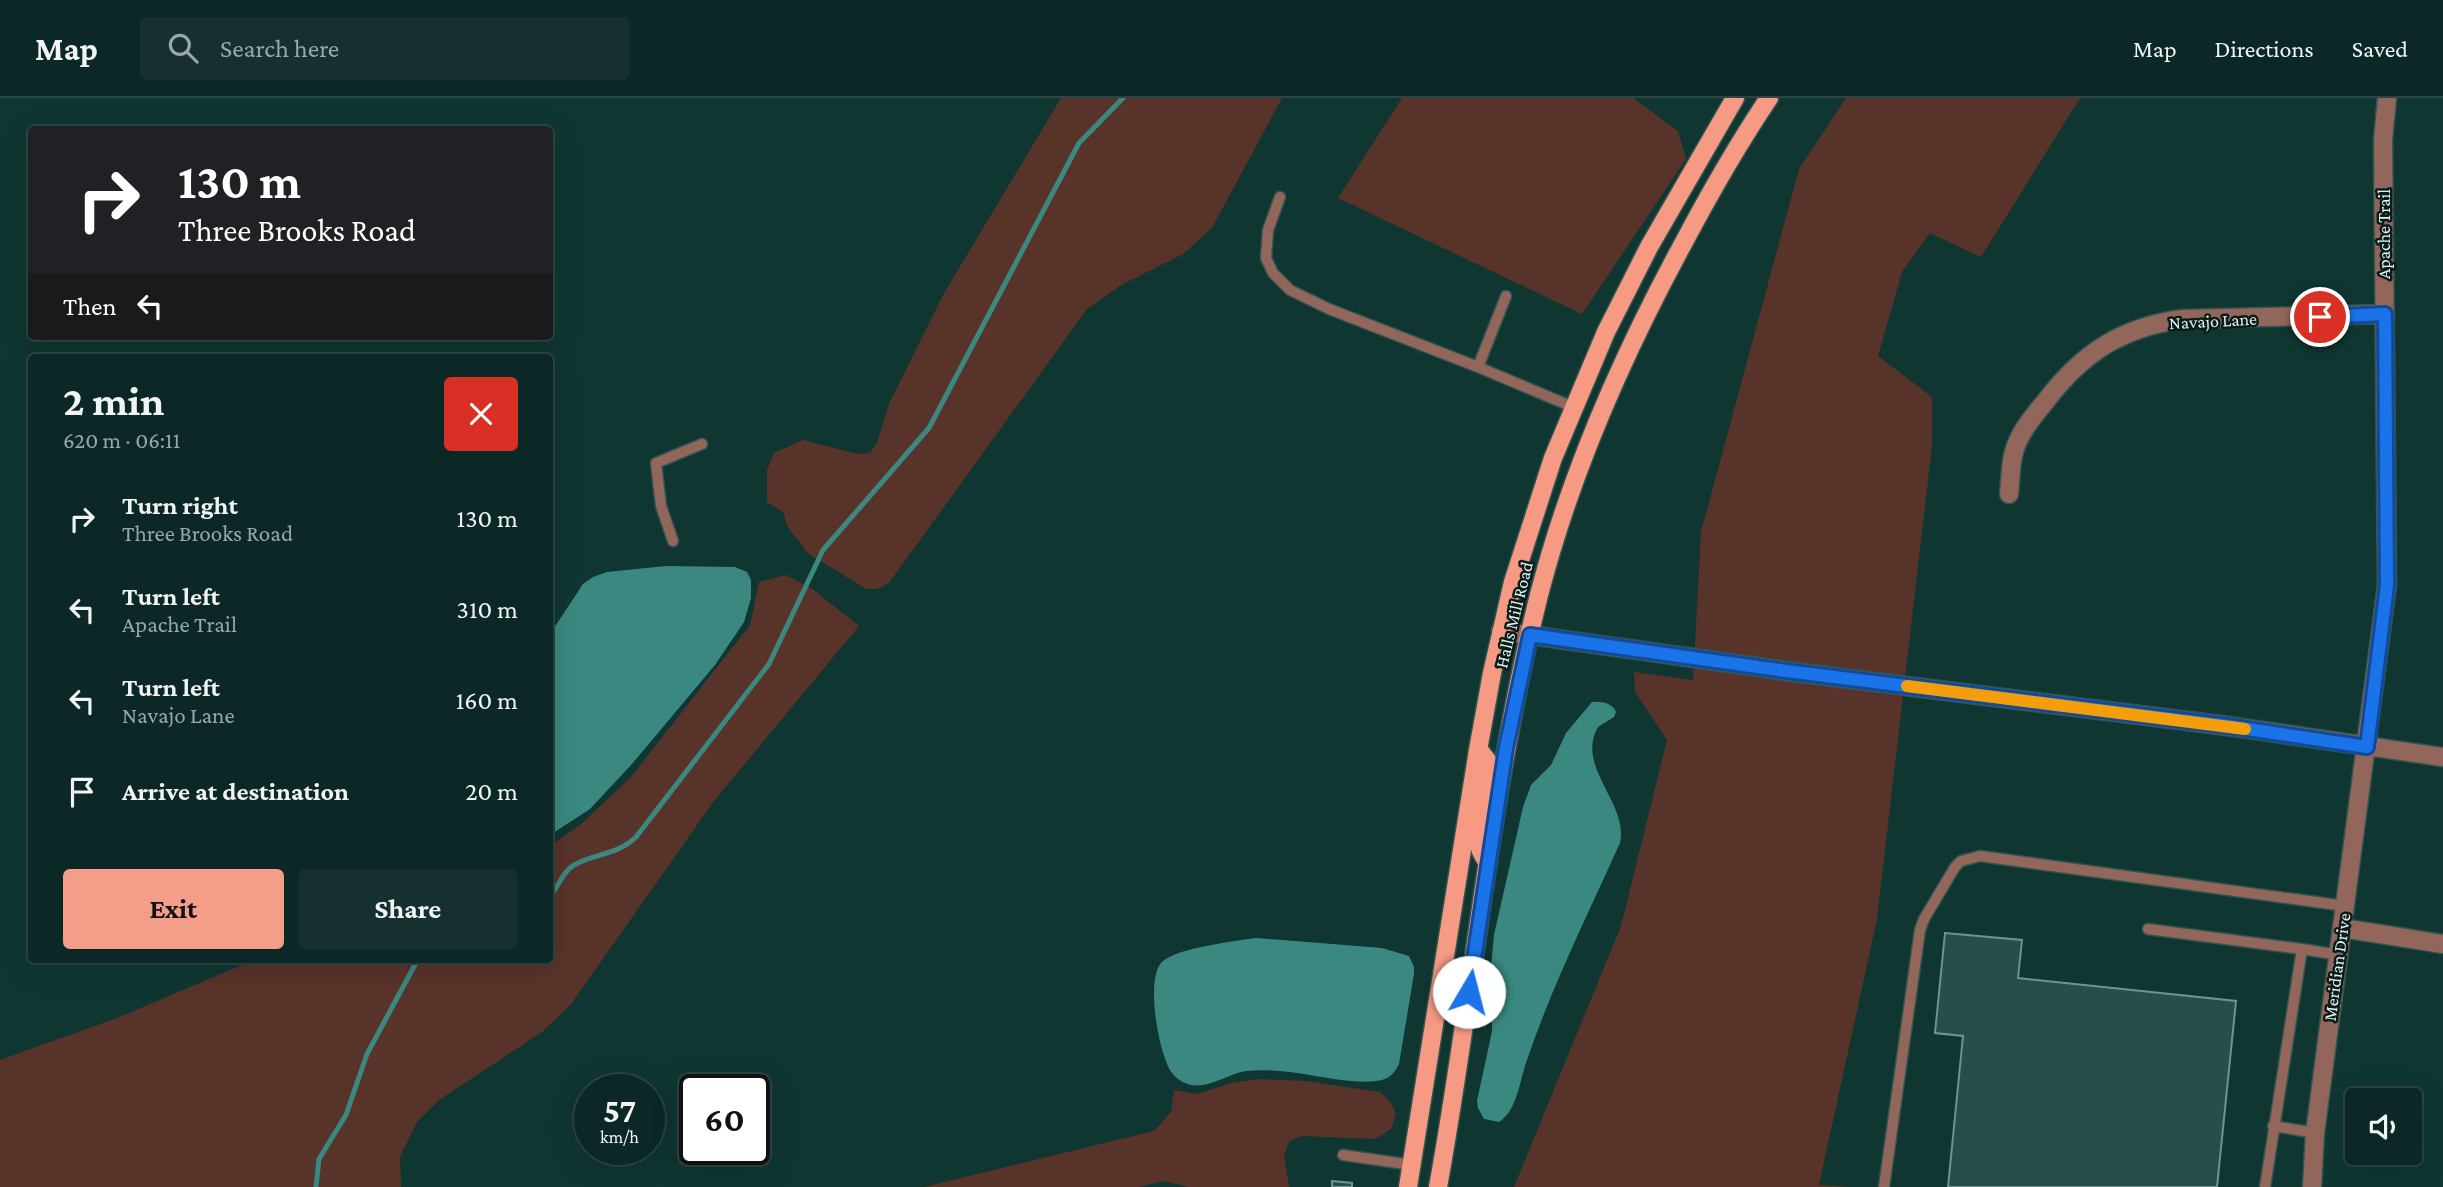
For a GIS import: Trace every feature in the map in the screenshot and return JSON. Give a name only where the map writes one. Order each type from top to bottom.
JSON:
[{"type":"main road","name":"Halls Mill Road","points":[[1408,1187],[1478,750],[1513,582],[1573,407],[1623,296],[1735,98]]},
{"type":"main road","name":"Halls Mill Road","points":[[1437,1187],[1459,1063],[1509,734],[1540,592],[1567,503],[1616,378],[1647,311],[1705,204],[1769,98]]},
{"type":"main road","points":[[1478,750],[1488,760],[1479,846],[1488,863]]},
{"type":"street","name":"Apache Trail","points":[[2367,747],[2387,585],[2383,140],[2387,98]]},
{"type":"street","name":"Navajo Lane","points":[[2008,494],[2016,444],[2026,426],[2071,370],[2117,338],[2151,325],[2183,319],[2385,314]]},
{"type":"street","points":[[1501,631],[1786,671],[2228,726],[2443,757]]},
{"type":"street","name":"Meridian Drive","points":[[2312,1187],[2315,1133],[2367,747]]},
{"type":"street","points":[[2342,928],[2443,944]]},
{"type":"lane","points":[[1280,197],[1268,230],[1266,258],[1273,273],[1290,290],[1329,309],[1573,407]]},
{"type":"lane","points":[[1478,367],[1506,296]]},
{"type":"lane","points":[[673,541],[662,506],[656,463],[702,444]]},
{"type":"lane","points":[[1884,1187],[1920,930],[1924,919],[1961,861],[1980,856],[2345,906]]},
{"type":"lane","points":[[2148,929],[2339,955]]},
{"type":"lane","points":[[2265,1187],[2302,949]]},
{"type":"lane","points":[[2273,1126],[2315,1133]]},
{"type":"lane","points":[[1343,1155],[1412,1165]]},
{"type":"shaded area","points":[[1061,98],[1282,98],[1212,228],[1183,254],[1121,285],[1087,309],[889,583],[877,589],[866,589],[806,552],[790,530],[784,513],[767,502],[767,470],[774,453],[803,440],[857,454],[870,453],[877,443],[889,404],[943,295]]},
{"type":"shaded area","points":[[1402,98],[1633,98],[1678,131],[1686,159],[1582,314],[1338,198]]},
{"type":"shaded area","points":[[1846,98],[2080,98],[1981,257],[1930,233],[1902,272],[1878,356],[1932,397],[1932,446],[1877,919],[1819,1185],[1851,1187],[1514,1187],[1621,926],[1667,740],[1635,692],[1634,672],[1693,680],[1701,532],[1799,169]]},
{"type":"shaded area","points":[[666,566],[735,567],[747,572],[751,580],[751,598],[744,622],[715,665],[632,764],[590,809],[553,833],[553,629],[583,584],[607,572]]},
{"type":"shaded area","points":[[785,575],[811,588],[859,626],[714,801],[571,1004],[542,1032],[439,1100],[417,1122],[400,1157],[401,1187],[0,1187],[0,1060],[117,1018],[247,963],[553,963],[553,844],[580,825],[631,777],[750,625],[759,582]]},
{"type":"shaded area","points":[[1592,702],[1606,703],[1616,712],[1614,717],[1598,727],[1593,742],[1593,756],[1617,814],[1621,828],[1620,843],[1548,1005],[1514,1103],[1499,1122],[1484,1119],[1477,1101],[1492,1031],[1491,967],[1494,935],[1523,807],[1531,785],[1551,765],[1566,733]]},
{"type":"shaded area","points":[[1256,938],[1382,948],[1409,956],[1414,974],[1399,1064],[1392,1075],[1385,1079],[1362,1082],[1254,1070],[1216,1082],[1193,1085],[1179,1080],[1172,1073],[1158,1034],[1154,999],[1157,969],[1170,956],[1181,952]]},
{"type":"shaded area","points":[[1260,1079],[1306,1081],[1380,1092],[1390,1101],[1396,1114],[1391,1129],[1375,1139],[1301,1136],[1289,1142],[1284,1155],[1289,1187],[1188,1187],[1164,1181],[1139,1187],[924,1187],[1154,1131],[1171,1112],[1174,1090],[1197,1094],[1231,1083]]},
{"type":"building","points":[[1945,933],[2022,940],[2018,978],[2236,1001],[2217,1187],[1948,1187],[1963,1036],[1935,1033]]},
{"type":"building","points":[[1332,1181],[1352,1183],[1352,1187],[1332,1187]]},
{"type":"waterway","points":[[553,892],[574,865],[614,851],[636,837],[769,664],[823,550],[929,428],[1079,143],[1123,98]]},
{"type":"waterway","points":[[316,1187],[319,1159],[346,1115],[367,1054],[416,963]]},
{"type":"slow traffic","points":[[1907,686],[2245,729]]},
{"type":"route","points":[[1469,992],[1506,748],[1530,635],[1786,671],[2228,726],[2367,747],[2389,556],[2385,314],[2320,317]]}]
